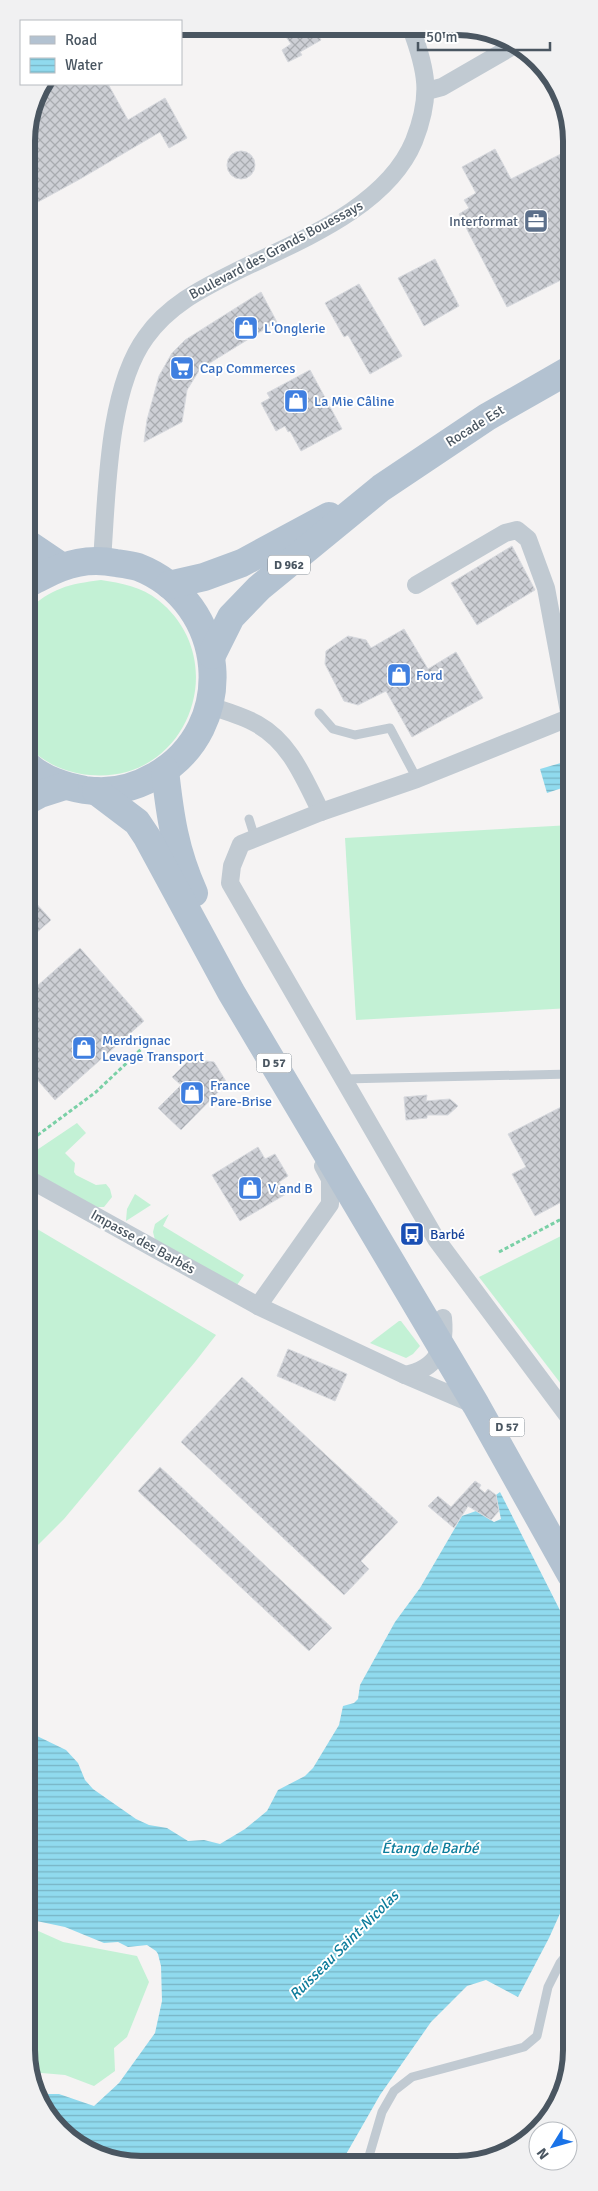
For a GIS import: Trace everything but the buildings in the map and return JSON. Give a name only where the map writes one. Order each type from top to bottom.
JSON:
[{"type":"main road","name":"Rocade Est","points":[[381,488],[486,417],[563,373]]},
{"type":"main road","name":"D 962","points":[[169,585],[204,578],[242,562],[381,488]]},
{"type":"main road","name":"D 962","points":[[212,655],[231,617],[259,588],[381,488]]},
{"type":"main road","points":[[35,548],[62,566]]},
{"type":"main road","points":[[35,581],[62,566],[82,561],[102,560],[138,567],[169,585],[189,605],[203,628],[212,655],[214,680],[210,706],[200,730],[185,752],[165,770],[144,782],[128,787],[96,792],[65,786],[35,772]]},
{"type":"main road","name":"D 57","points":[[165,770],[172,826],[182,867],[203,914],[563,1524]]},
{"type":"main road","points":[[35,797],[65,786]]},
{"type":"main road","name":"D 57","points":[[96,792],[137,822],[147,837],[190,920],[476,1405],[563,1561]]},
{"type":"street","name":"Boulevard des Grands Bouessays","points":[[102,560],[117,409],[128,374],[145,338],[166,313],[193,293],[305,237],[369,199],[388,182],[408,157],[419,128],[427,91],[424,62],[414,35]]},
{"type":"street","points":[[427,91],[442,87],[508,49]]},
{"type":"street","points":[[416,585],[506,532],[517,530],[528,538],[546,588],[563,679]]},
{"type":"street","points":[[210,706],[256,723],[273,734],[291,753],[321,812]]},
{"type":"street","points":[[563,720],[417,779],[321,812],[241,844],[232,866],[230,883],[436,1239],[563,1409]]},
{"type":"street","points":[[253,1027],[296,1116],[330,1179],[332,1198],[330,1204],[258,1306]]},
{"type":"street","name":"Impasse des Barbés","points":[[35,1182],[258,1306],[405,1375],[476,1405]]},
{"type":"street","points":[[405,1375],[416,1373],[429,1366],[437,1356],[444,1334],[443,1318]]},
{"type":"lane","points":[[319,713],[333,730],[355,735],[390,728],[417,779]]},
{"type":"lane","points":[[249,819],[255,838]]},
{"type":"lane","points":[[343,1079],[563,1074]]},
{"type":"lane","points":[[369,2156],[382,2112],[394,2091],[412,2077],[524,2047],[537,2036],[548,1987],[563,1960]]},
{"type":"path","points":[[35,1137],[96,1092],[153,1038]]},
{"type":"path","points":[[499,1252],[563,1218]]},
{"type":"green space","points":[[101,580],[131,586],[152,596],[181,625],[193,654],[196,684],[189,713],[175,739],[153,760],[124,773],[90,775],[72,772],[48,762],[35,753],[35,604],[61,588]]},
{"type":"green space","points":[[563,825],[563,1008],[356,1020],[345,838]]},
{"type":"green space","points":[[77,1123],[86,1133],[65,1153],[75,1163],[74,1172],[76,1175],[96,1185],[106,1184],[110,1189],[112,1197],[104,1207],[96,1207],[35,1173],[35,1151]]},
{"type":"green space","points":[[135,1194],[151,1205],[126,1221],[127,1209]]},
{"type":"green space","points":[[169,1214],[163,1226],[244,1275],[237,1285],[155,1240],[153,1232],[155,1224]]},
{"type":"green space","points":[[35,1228],[216,1335],[64,1519],[35,1548]]},
{"type":"green space","points":[[563,1235],[563,1387],[479,1277]]},
{"type":"green space","points":[[401,1321],[420,1346],[413,1354],[406,1358],[370,1343]]},
{"type":"green space","points":[[35,1930],[63,1942],[137,1956],[149,1982],[127,2037],[114,2048],[115,2071],[94,2086],[65,2075],[38,2073],[37,2071],[35,2050]]},
{"type":"water","points":[[563,762],[563,788],[547,793],[540,769]]},
{"type":"water","name":"Étang de Barbé","points":[[500,1492],[563,1616],[563,1907],[518,1997],[486,1980],[467,1986],[431,2022],[380,2095],[345,2156],[141,2156],[120,2154],[88,2142],[61,2120],[45,2094],[59,2094],[94,2106],[119,2083],[155,2033],[162,2001],[161,1966],[156,1951],[147,1945],[128,1947],[118,1942],[104,1943],[65,1927],[35,1921],[35,1738],[37,1736],[66,1750],[78,1763],[85,1780],[93,1789],[136,1819],[149,1825],[167,1828],[188,1841],[204,1840],[220,1844],[245,1829],[267,1811],[278,1790],[305,1776],[313,1768],[339,1725],[343,1706],[354,1703],[358,1699],[360,1685],[395,1622],[420,1588],[462,1516],[476,1511],[494,1522],[501,1519],[496,1495]]},
{"type":"place","name":"Interformat","points":[[536,221]]},
{"type":"place","name":"L'Onglerie","points":[[246,328]]},
{"type":"place","name":"Cap Commerces","points":[[182,368]]},
{"type":"place","name":"La Mie Câline","points":[[296,401]]},
{"type":"place","name":"Ford","points":[[399,675]]},
{"type":"place","name":"Merdrignac Levage Transport","points":[[84,1048]]},
{"type":"place","name":"France Pare-Brise","points":[[192,1093]]},
{"type":"place","name":"V and B","points":[[250,1188]]},
{"type":"place","name":"Barbé","points":[[412,1234]]},
{"type":"water label","name":"Ruisseau Saint-Nicolas","points":[[344,1945]]}]
